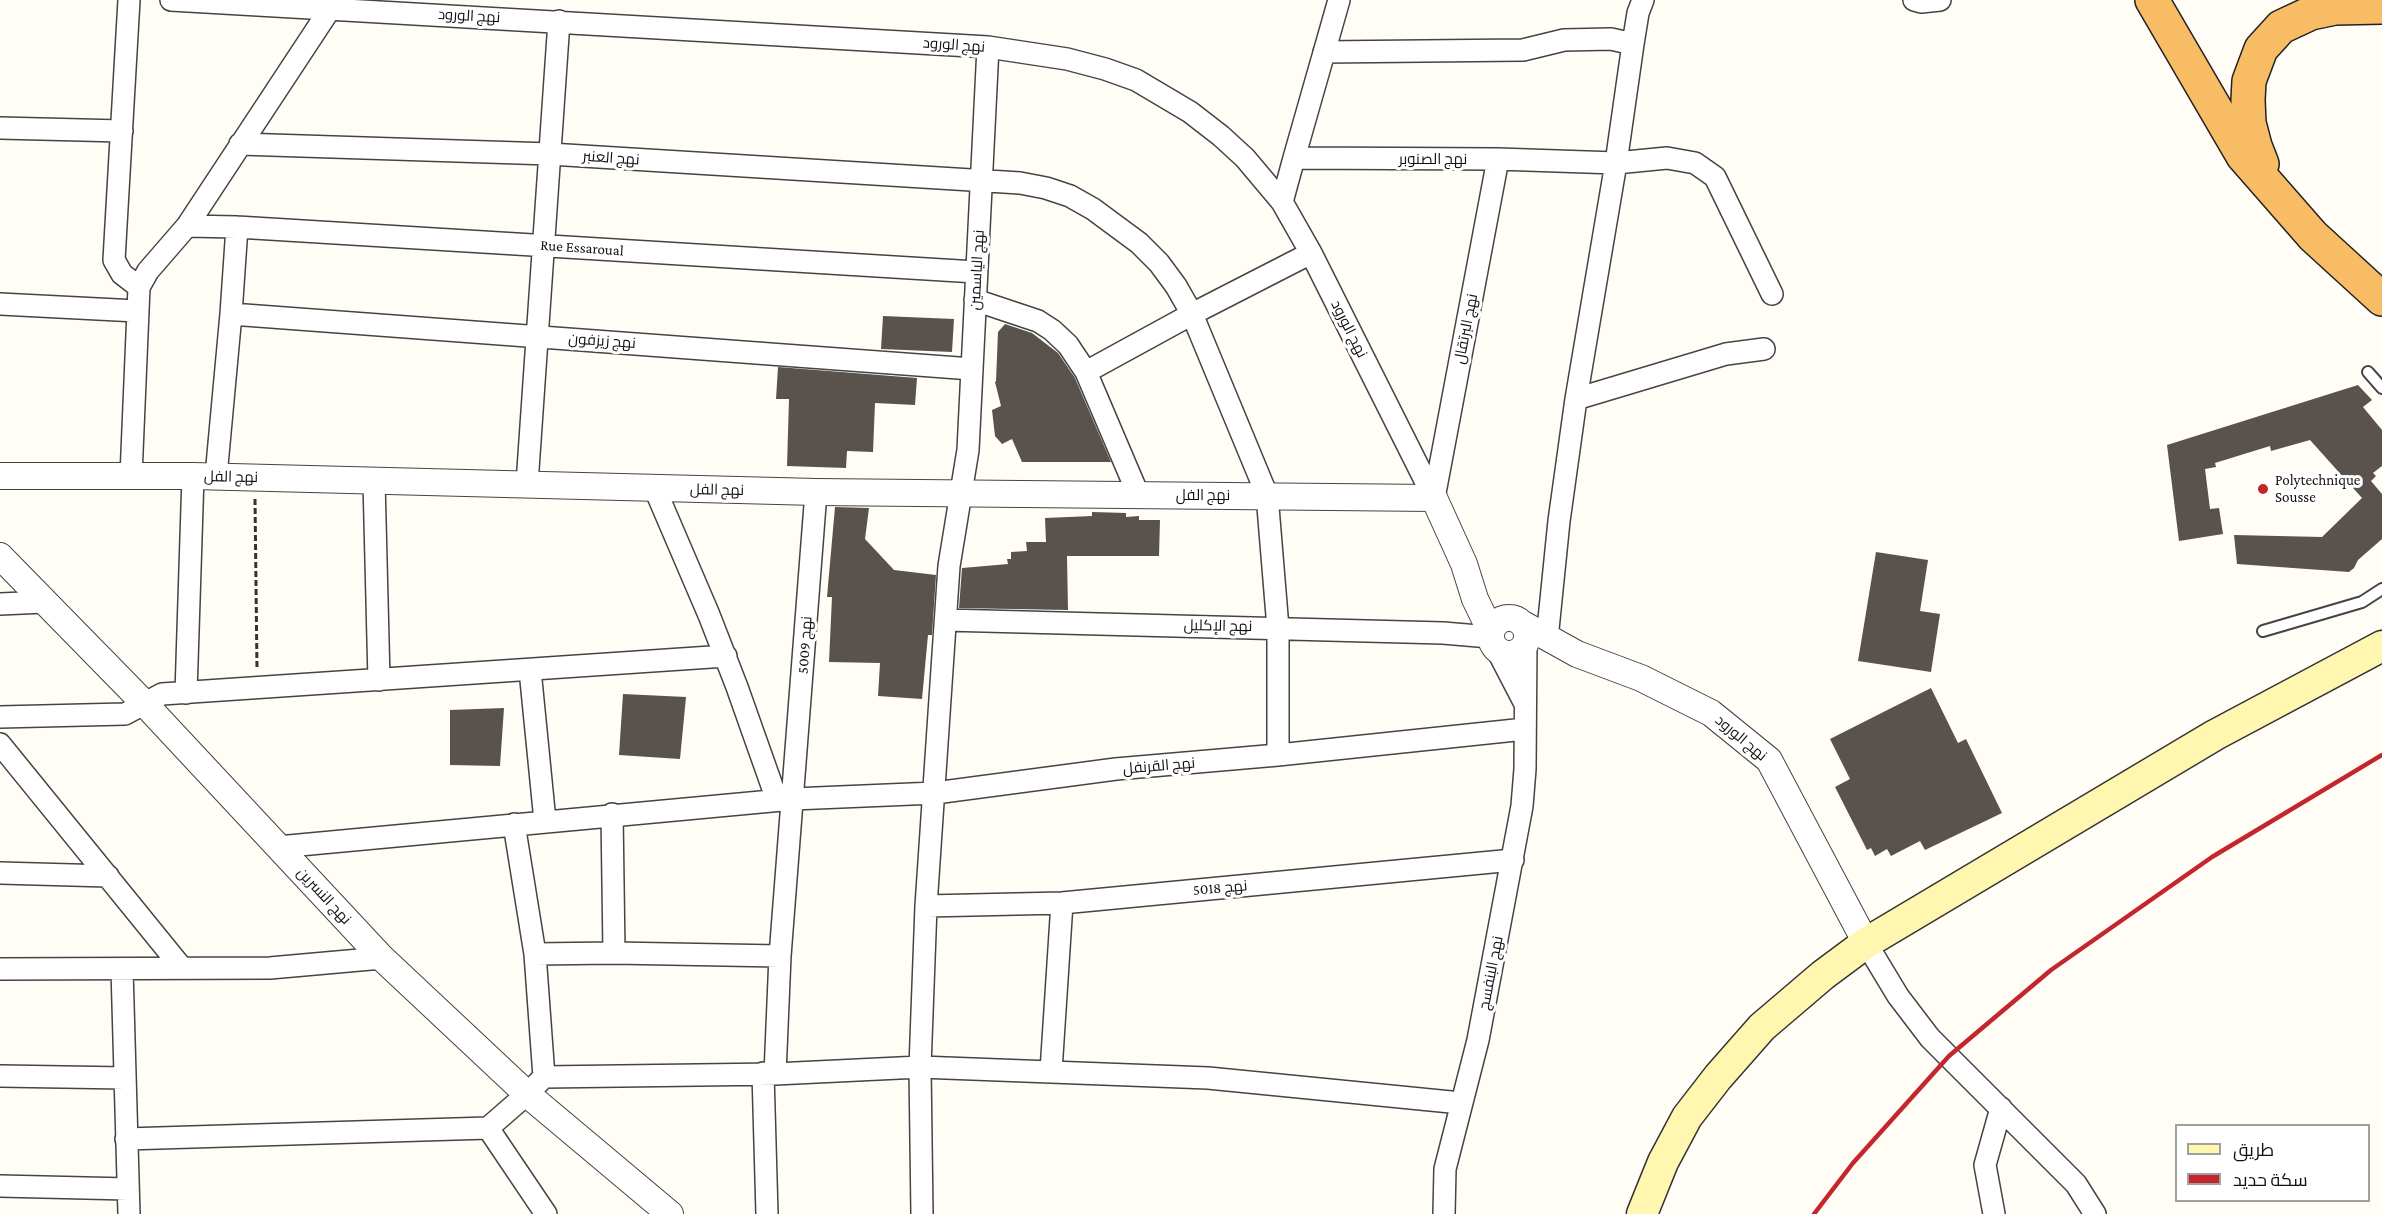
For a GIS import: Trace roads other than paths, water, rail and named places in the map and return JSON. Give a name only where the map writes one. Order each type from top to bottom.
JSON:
[{"type":"highway","points":[[2152,0],[2243,156],[2313,236],[2382,299]]},
{"type":"highway","points":[[2273,191],[2254,146],[2250,123],[2249,81],[2261,49],[2281,27],[2311,13],[2335,8],[2382,7]]},
{"type":"main road","points":[[1642,1214],[1663,1162],[1687,1117],[1762,1027],[1823,975],[1866,943],[2215,735],[2382,646]]},
{"type":"street","points":[[129,0],[114,260],[122,274],[139,287]]},
{"type":"street","name":"نهج الورود","points":[[171,0],[330,9],[370,6],[559,21],[988,47],[1067,59],[1106,69],[1162,93],[1190,112],[1245,158],[1282,202],[1311,253],[1434,498],[1464,564],[1486,593],[1514,639],[1592,660],[1641,678],[1711,713],[1769,760],[1866,943]]},
{"type":"street","points":[[1282,202],[1339,0]]},
{"type":"street","name":"نهج البنفسج","points":[[1444,1214],[1445,1169],[1478,1040],[1522,806],[1525,769],[1525,705],[1514,639],[1559,521],[1576,399],[1616,163],[1633,44],[1638,13],[1643,0]]},
{"type":"street","points":[[1914,0],[1921,2],[1940,0]]},
{"type":"street","points":[[131,476],[139,287],[148,271],[187,226],[330,9]]},
{"type":"street","points":[[527,484],[559,21]]},
{"type":"street","points":[[1324,52],[1523,50],[1564,40],[1611,39],[1633,44]]},
{"type":"street","name":"نهج الياسمين","points":[[922,1214],[920,1067],[926,906],[949,566],[968,450],[988,47]]},
{"type":"street","points":[[0,128],[122,131]]},
{"type":"street","name":"نهج العنبر","points":[[240,144],[550,154],[1020,183],[1070,196],[1093,209],[1139,243],[1159,263],[1176,286],[1192,314],[1268,495],[1278,628],[1278,755]]},
{"type":"street","name":"نهج الصنوبر","points":[[1294,158],[1498,159],[1616,163],[1667,158],[1695,163],[1715,177],[1772,294]]},
{"type":"street","name":"نهج البرتقال","points":[[1434,498],[1498,159]]},
{"type":"street","name":"Rue Essaroual","points":[[187,226],[237,227],[976,272]]},
{"type":"street","points":[[186,693],[205,476],[231,314],[237,227]]},
{"type":"street","points":[[1086,372],[1311,253]]},
{"type":"street","points":[[975,300],[1020,313],[1052,330],[1068,345],[1086,372],[1138,494]]},
{"type":"street","points":[[0,304],[137,311]]},
{"type":"street","name":"نهج زيزفون","points":[[231,314],[972,369]]},
{"type":"street","points":[[1576,399],[1726,354],[1764,348]]},
{"type":"street","name":"نهج الفل","points":[[0,476],[205,476],[816,492],[1434,498]]},
{"type":"street","points":[[375,481],[380,680]]},
{"type":"street","points":[[655,489],[785,799]]},
{"type":"street","name":"نهج 5009","points":[[767,1214],[769,1074],[780,956],[785,799],[816,492]]},
{"type":"street","name":"نهج النسرين","points":[[0,556],[144,703],[382,958],[536,1085],[670,1214]]},
{"type":"street","points":[[0,604],[45,602]]},
{"type":"street","name":"نهج الإكليل","points":[[946,620],[1443,633],[1514,639]]},
{"type":"street","points":[[1514,639],[1525,705]]},
{"type":"street","points":[[0,717],[125,714],[162,694],[726,656]]},
{"type":"street","points":[[530,670],[545,821]]},
{"type":"street","name":"نهج القرنفل","points":[[278,846],[785,799],[935,793],[1116,770],[1525,729]]},
{"type":"street","points":[[0,744],[182,968]]},
{"type":"street","points":[[612,814],[614,953]]},
{"type":"street","points":[[514,824],[535,954],[536,1085]]},
{"type":"street","name":"نهج 5018","points":[[926,906],[1062,903],[1513,860]]},
{"type":"street","points":[[0,873],[108,876]]},
{"type":"street","points":[[1051,1071],[1062,903]]},
{"type":"street","points":[[1866,943],[1898,996],[1930,1038],[2076,1184],[2095,1214]]},
{"type":"street","points":[[535,954],[780,956]]},
{"type":"street","points":[[0,969],[270,968],[382,958]]},
{"type":"street","points":[[122,969],[129,1214]]},
{"type":"street","points":[[126,1139],[488,1128],[536,1085],[644,1077],[920,1067],[1208,1078],[1461,1103]]},
{"type":"street","points":[[0,1076],[125,1078]]},
{"type":"street","points":[[1994,1214],[1985,1165],[2001,1108]]},
{"type":"street","points":[[488,1128],[546,1214]]},
{"type":"street","points":[[0,1186],[128,1189]]},
{"type":"lane","points":[[2368,372],[2382,388]]},
{"type":"lane","points":[[2263,631],[2362,602],[2382,589]]},
{"type":"railway","points":[[1814,1214],[1853,1163],[1949,1056],[2051,970],[2212,857],[2382,755]]},
{"type":"place","name":"Polytechnique Sousse","points":[[2263,489]]}]
